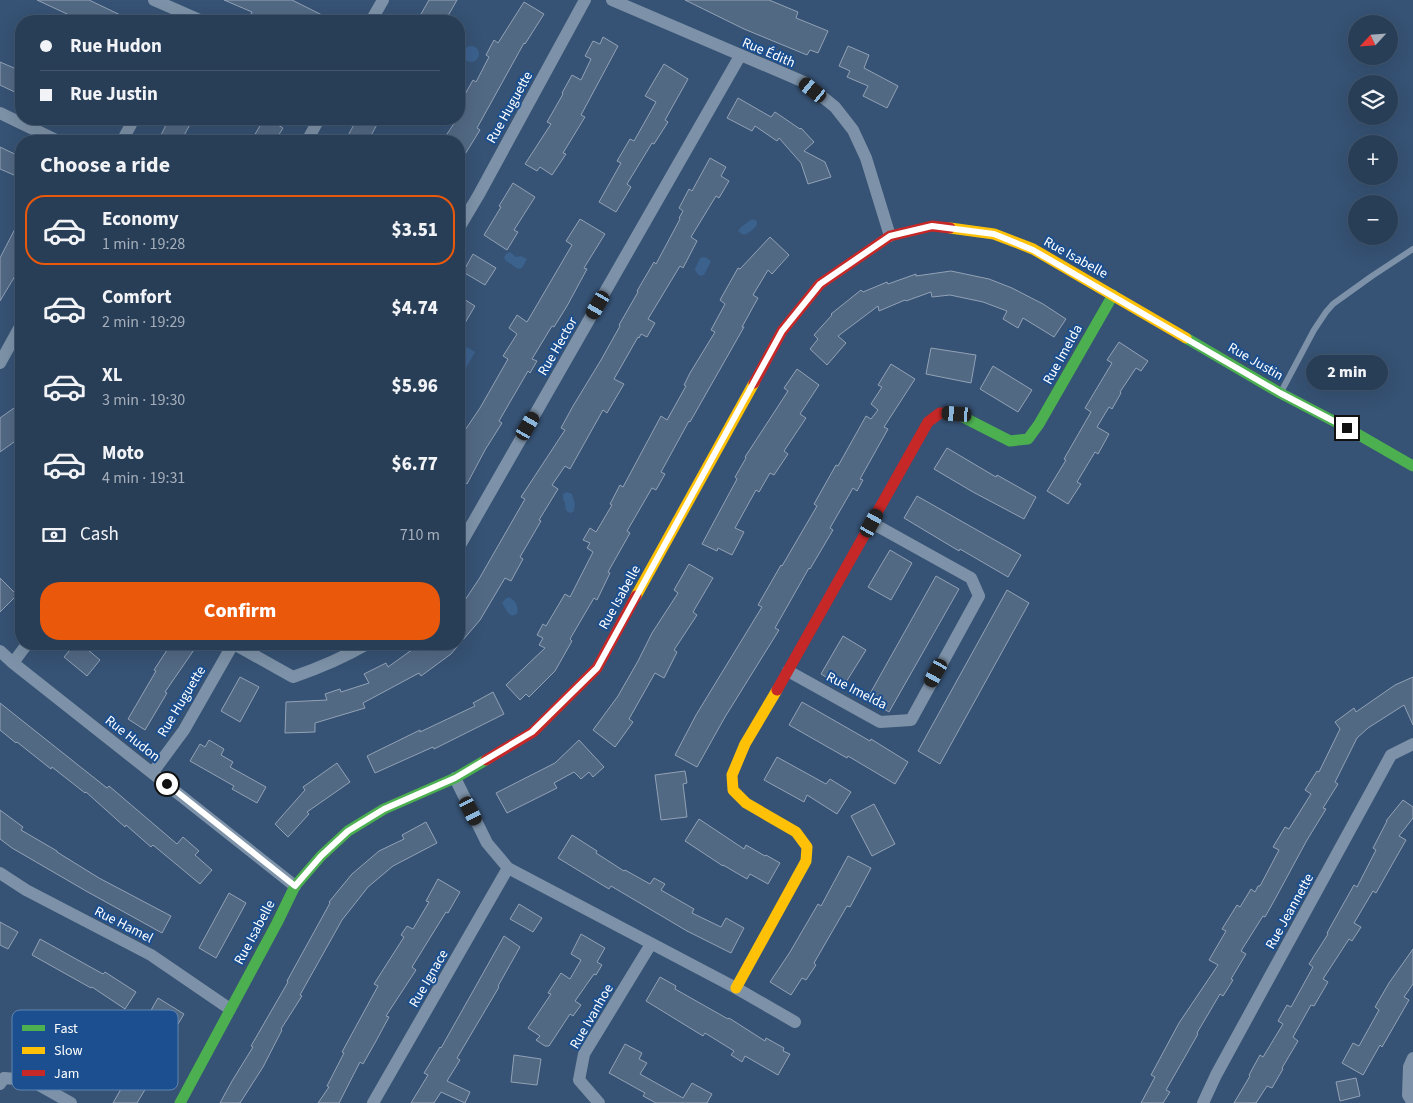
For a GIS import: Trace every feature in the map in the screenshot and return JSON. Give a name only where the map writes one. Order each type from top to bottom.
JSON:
[{"type":"street","points":[[154,0],[182,15]]},
{"type":"street","points":[[374,15],[383,0]]},
{"type":"street","name":"Rue Huguette","points":[[465,218],[585,0]]},
{"type":"street","name":"Rue Édith","points":[[612,0],[804,82],[835,107],[853,130],[866,158],[890,236]]},
{"type":"street","name":"Rue Hector","points":[[465,537],[740,56]]},
{"type":"street","points":[[0,113],[15,120]]},
{"type":"street","points":[[25,125],[46,135]]},
{"type":"street","name":"Rue Isabelle","points":[[180,1103],[295,886],[321,856],[348,831],[384,809],[455,778],[532,732],[597,668],[782,331],[820,284],[890,236],[932,226],[994,234],[1033,250],[1112,295]]},
{"type":"street","name":"Rue Justin","points":[[1112,295],[1280,393],[1347,428],[1413,466]]},
{"type":"street","name":"Rue Imelda","points":[[736,988],[806,861],[807,847],[796,832],[746,803],[733,790],[732,775],[745,744],[928,422],[940,413],[957,414],[1010,441],[1028,439],[1039,424],[1112,295]]},
{"type":"street","points":[[0,363],[15,336]]},
{"type":"street","name":"Rue Imelda","points":[[788,671],[880,722],[911,720],[979,596],[970,578],[872,523]]},
{"type":"street","points":[[13,663],[23,650]]},
{"type":"street","name":"Rue Huguette","points":[[153,772],[184,730],[230,650]]},
{"type":"street","points":[[244,650],[293,676],[343,658],[357,650]]},
{"type":"street","name":"Rue Hudon","points":[[0,651],[295,886]]},
{"type":"street","name":"Rue Jeannette","points":[[1203,1103],[1216,1075],[1392,755],[1413,744]]},
{"type":"street","points":[[455,778],[488,844],[508,868],[736,988],[795,1022]]},
{"type":"street","name":"Rue Ignace","points":[[373,1103],[508,868]]},
{"type":"street","name":"Rue Hamel","points":[[0,873],[26,890],[151,955],[230,1009]]},
{"type":"street","name":"Rue Ivanhoe","points":[[598,1103],[579,1080],[584,1054],[651,944]]},
{"type":"street","points":[[1413,1058],[1410,1067],[1408,1095],[1413,1103]]},
{"type":"street","points":[[0,1084],[4,1078],[12,1079]]},
{"type":"street","points":[[48,1090],[71,1103]]},
{"type":"lane","points":[[1280,393],[1314,330],[1333,304],[1413,249]]},
{"type":"water","points":[[471,46],[477,48],[477,60],[471,62],[465,60],[465,48]]},
{"type":"water","points":[[752,219],[757,221],[756,227],[746,234],[738,231],[741,227]]},
{"type":"water","points":[[510,252],[516,257],[521,256],[527,259],[522,268],[518,269],[506,261],[504,257]]},
{"type":"water","points":[[705,257],[711,261],[704,275],[700,276],[695,269],[700,258]]},
{"type":"water","points":[[467,347],[475,352],[466,368],[465,367],[465,351]]},
{"type":"water","points":[[567,492],[572,494],[575,504],[574,511],[571,513],[566,510],[563,499],[563,494]]},
{"type":"water","points":[[509,597],[515,602],[518,609],[517,614],[512,616],[502,603]]},
{"type":"building","points":[[37,0],[89,0],[120,15],[69,15]]},
{"type":"building","points":[[224,0],[292,0],[322,15],[254,15],[251,14],[252,12]]},
{"type":"building","points":[[429,0],[457,0],[448,15],[420,15]]},
{"type":"building","points":[[685,0],[769,0],[798,12],[796,18],[828,31],[818,53],[810,50],[807,55],[744,29]]},
{"type":"building","points":[[524,2],[544,14],[524,43],[477,128],[480,130],[465,154],[465,135],[446,135],[453,125],[465,125],[465,94],[473,80],[476,82],[489,57],[486,55],[494,40],[498,43]]},
{"type":"building","points":[[603,37],[618,46],[581,115],[585,117],[563,153],[566,154],[552,175],[540,167],[537,171],[525,164],[551,124],[547,122],[572,75],[581,80],[591,59],[585,56],[593,41],[600,44]]},
{"type":"building","points":[[848,46],[869,55],[864,68],[898,86],[887,108],[863,96],[868,86],[847,77],[850,71],[839,66]]},
{"type":"building","points":[[0,62],[15,68],[15,92],[0,85]]},
{"type":"building","points":[[664,64],[688,79],[665,120],[668,122],[654,144],[652,143],[627,184],[631,187],[616,212],[599,202],[621,163],[617,161],[630,139],[634,141],[656,102],[645,96]]},
{"type":"building","points":[[738,98],[771,117],[775,112],[801,128],[814,142],[804,151],[825,162],[831,177],[808,184],[801,163],[779,138],[777,141],[755,126],[752,131],[727,118]]},
{"type":"building","points":[[166,125],[190,125],[184,135],[161,135]]},
{"type":"building","points":[[260,125],[278,125],[283,128],[279,135],[255,135]]},
{"type":"building","points":[[354,125],[377,125],[371,135],[348,135]]},
{"type":"building","points":[[0,147],[15,154],[15,175],[0,169]]},
{"type":"building","points":[[710,158],[726,167],[721,176],[729,181],[719,198],[716,196],[691,237],[697,241],[683,268],[680,266],[648,319],[655,323],[647,337],[641,334],[638,337],[614,379],[624,384],[607,413],[603,410],[570,469],[565,466],[552,485],[558,489],[520,557],[523,559],[511,581],[505,578],[480,620],[465,638],[465,600],[525,499],[521,497],[565,430],[561,428],[620,326],[637,291],[654,262],[656,264],[680,219],[683,211],[679,208],[689,189],[692,191]]},
{"type":"building","points":[[513,183],[535,197],[514,230],[518,232],[507,250],[484,235]]},
{"type":"building","points":[[580,219],[605,234],[584,268],[587,269],[567,306],[532,359],[537,361],[530,373],[528,371],[499,421],[502,423],[467,484],[465,483],[465,430],[508,359],[503,356],[517,334],[509,328],[517,315],[527,322],[572,245],[566,241]]},
{"type":"building","points":[[15,229],[15,276],[0,301],[0,258]]},
{"type":"building","points":[[770,237],[789,255],[772,274],[768,270],[753,295],[758,298],[742,327],[744,327],[661,472],[665,474],[656,490],[652,488],[627,531],[630,533],[608,572],[610,573],[597,600],[594,598],[570,639],[572,641],[555,671],[529,697],[526,694],[520,700],[506,685],[545,648],[539,645],[543,638],[537,635],[543,624],[546,626],[565,594],[570,597],[593,552],[587,548],[590,543],[583,540],[590,528],[596,532],[612,505],[610,504],[620,485],[623,487],[661,416],[667,420],[686,386],[684,385],[690,373],[715,332],[711,330],[725,304],[720,300],[738,268],[740,269]]},
{"type":"building","points":[[473,254],[496,268],[485,285],[465,273],[465,268]]},
{"type":"building","points":[[951,271],[989,279],[1012,288],[1043,304],[1066,319],[1054,337],[1023,318],[1018,328],[1003,319],[1007,311],[983,302],[950,295],[932,297],[931,292],[879,311],[878,306],[838,336],[846,343],[827,365],[810,349],[818,339],[814,335],[831,314],[861,290],[863,292],[887,282],[888,284],[916,274],[916,276]]},
{"type":"building","points":[[465,300],[475,306],[465,323]]},
{"type":"building","points":[[1119,342],[1148,361],[1141,371],[1136,368],[1120,392],[1112,409],[1109,407],[1097,427],[1109,434],[1098,454],[1095,452],[1077,482],[1081,484],[1068,504],[1047,491],[1066,460],[1064,459],[1091,412],[1085,408],[1112,363],[1107,360]]},
{"type":"building","points":[[931,348],[976,355],[971,383],[926,374]]},
{"type":"building","points":[[891,364],[915,379],[884,427],[888,429],[860,479],[863,480],[857,491],[853,488],[830,528],[833,530],[775,628],[779,630],[725,717],[697,767],[675,755],[696,715],[762,607],[758,605],[817,506],[814,504],[836,465],[838,466],[866,416],[871,419],[878,410],[871,404],[882,387],[878,385]]},
{"type":"building","points":[[993,366],[1032,390],[1018,412],[980,389]]},
{"type":"building","points":[[797,369],[819,385],[800,414],[806,418],[784,451],[788,454],[774,475],[770,473],[759,492],[756,490],[735,528],[744,532],[732,555],[718,548],[717,551],[702,544],[737,479],[735,477],[745,457],[788,391],[784,388]]},
{"type":"building","points":[[15,407],[15,441],[0,452],[0,418]]},
{"type":"building","points":[[947,448],[996,477],[997,475],[1036,497],[1024,519],[934,469]]},
{"type":"building","points":[[917,496],[1021,555],[1008,577],[960,549],[959,551],[904,518]]},
{"type":"building","points":[[890,550],[912,563],[891,600],[868,587]]},
{"type":"building","points":[[689,564],[713,578],[693,612],[697,615],[674,650],[677,652],[664,678],[655,673],[629,719],[633,722],[615,747],[593,730],[618,696],[652,633],[678,593],[674,590]]},
{"type":"building","points":[[936,576],[959,589],[889,712],[867,699]]},
{"type":"building","points":[[0,578],[15,593],[15,597],[0,612]]},
{"type":"building","points":[[1007,590],[1029,603],[940,764],[918,751]]},
{"type":"building","points":[[843,636],[866,650],[843,687],[821,674]]},
{"type":"building","points":[[70,650],[88,650],[100,660],[87,676],[64,657]]},
{"type":"building","points":[[167,650],[194,650],[165,692],[167,693],[145,730],[128,719],[156,671],[154,670]]},
{"type":"building","points":[[412,650],[454,650],[421,676],[419,673],[363,703],[365,708],[315,723],[315,732],[285,733],[286,702],[327,700],[325,694],[340,689],[341,692],[369,683],[364,674],[386,663],[388,667]]},
{"type":"building","points":[[240,677],[259,687],[240,722],[221,711]]},
{"type":"building","points":[[1413,677],[1413,725],[1404,705],[1368,728],[1357,738],[1335,782],[1338,784],[1323,808],[1326,809],[1265,917],[1263,916],[1241,951],[1246,954],[1231,979],[1233,980],[1223,996],[1220,994],[1197,1033],[1166,1090],[1170,1092],[1163,1103],[1141,1103],[1155,1077],[1151,1075],[1179,1023],[1218,965],[1209,960],[1226,931],[1222,929],[1237,905],[1240,907],[1251,889],[1255,892],[1258,886],[1260,886],[1279,850],[1273,847],[1285,827],[1289,829],[1311,794],[1305,790],[1317,771],[1319,772],[1340,729],[1335,722],[1354,708],[1356,712],[1395,685]]},
{"type":"building","points":[[493,692],[504,714],[434,749],[433,747],[375,773],[367,756],[475,706],[473,703]]},
{"type":"building","points":[[802,702],[870,741],[871,739],[908,762],[895,784],[848,756],[847,758],[789,725]]},
{"type":"building","points":[[0,703],[107,788],[109,786],[177,844],[183,837],[199,851],[195,855],[212,870],[200,884],[153,845],[151,847],[126,825],[125,827],[86,792],[16,743],[0,730]]},
{"type":"building","points":[[209,740],[224,749],[221,755],[233,762],[230,767],[266,787],[257,803],[232,789],[234,786],[190,761],[200,744],[205,747]]},
{"type":"building","points":[[579,740],[604,767],[593,777],[589,772],[581,779],[574,772],[554,783],[557,788],[507,813],[496,793],[555,763]]},
{"type":"building","points":[[777,757],[826,784],[830,779],[851,792],[837,814],[807,795],[804,802],[764,780]]},
{"type":"building","points":[[337,763],[350,782],[307,812],[309,814],[288,837],[275,824],[305,790],[303,787]]},
{"type":"building","points":[[685,771],[687,783],[683,784],[687,817],[661,820],[655,775]]},
{"type":"building","points":[[1403,800],[1413,807],[1413,818],[1399,836],[1406,840],[1376,893],[1373,891],[1354,923],[1361,927],[1352,941],[1349,939],[1323,979],[1328,982],[1314,1006],[1311,1005],[1293,1037],[1298,1041],[1283,1069],[1272,1088],[1267,1086],[1256,1103],[1234,1103],[1260,1055],[1263,1057],[1283,1024],[1278,1021],[1287,1005],[1291,1007],[1313,967],[1309,964],[1328,934],[1354,885],[1357,887],[1376,850],[1373,848],[1386,821]]},
{"type":"building","points":[[874,804],[895,844],[872,856],[851,816]]},
{"type":"building","points":[[0,810],[23,827],[21,830],[99,878],[171,916],[162,933],[86,891],[0,839]]},
{"type":"building","points":[[699,819],[744,849],[746,845],[780,863],[768,884],[750,874],[747,879],[685,841]]},
{"type":"building","points":[[426,822],[437,843],[393,866],[368,887],[342,920],[300,995],[302,996],[281,1029],[263,1067],[240,1103],[220,1103],[253,1047],[251,1046],[288,982],[329,902],[352,874],[379,851],[404,839],[402,835]]},
{"type":"building","points":[[572,835],[624,871],[650,884],[654,878],[665,884],[661,890],[694,909],[692,913],[721,927],[726,918],[744,928],[731,953],[687,931],[611,886],[609,889],[558,858]]},
{"type":"building","points":[[848,856],[871,868],[850,907],[847,906],[814,963],[816,965],[806,980],[802,978],[791,995],[770,982],[818,904],[821,906]]},
{"type":"building","points":[[438,879],[460,892],[412,967],[416,970],[386,1016],[389,1017],[363,1064],[360,1062],[339,1103],[318,1103],[329,1087],[327,1086],[344,1053],[342,1052],[378,986],[374,984],[404,937],[401,935],[407,926],[413,929],[429,902],[426,901]]},
{"type":"building","points":[[229,893],[246,903],[216,958],[199,948]]},
{"type":"building","points":[[519,904],[542,918],[533,932],[510,919]]},
{"type":"building","points":[[0,922],[18,932],[8,949],[0,945]]},
{"type":"building","points":[[581,934],[605,948],[597,962],[602,965],[575,1001],[581,1005],[573,1016],[570,1014],[549,1046],[545,1046],[536,1040],[540,1036],[528,1028],[551,994],[548,993],[561,973],[570,979],[581,960],[571,954]]},
{"type":"building","points":[[504,936],[520,947],[457,1058],[460,1060],[447,1081],[470,1092],[465,1103],[441,1092],[434,1103],[411,1103],[428,1075],[424,1073],[441,1048]]},
{"type":"building","points":[[40,939],[103,974],[105,972],[136,992],[125,1009],[92,987],[32,955]]},
{"type":"building","points":[[1413,949],[1413,984],[1404,997],[1409,1000],[1382,1047],[1380,1045],[1363,1075],[1342,1063],[1353,1043],[1359,1046],[1379,1010],[1375,1007]]},
{"type":"building","points":[[660,977],[676,986],[675,989],[729,1018],[765,1041],[766,1038],[784,1048],[783,1051],[790,1054],[778,1075],[745,1056],[742,1062],[731,1055],[734,1051],[705,1033],[703,1036],[646,1001]]},
{"type":"building","points":[[158,998],[178,1010],[151,1010]]},
{"type":"building","points":[[178,1010],[184,1014],[178,1024]]},
{"type":"building","points":[[625,1044],[642,1053],[639,1059],[647,1063],[640,1074],[683,1098],[692,1083],[712,1094],[707,1103],[656,1103],[643,1096],[645,1093],[609,1073]]},
{"type":"building","points":[[514,1055],[541,1059],[537,1085],[511,1082]]},
{"type":"building","points":[[1356,1078],[1360,1096],[1340,1101],[1336,1082]]},
{"type":"building","points":[[120,1090],[145,1090],[137,1103],[113,1103]]},
{"type":"traffic: fast","points":[[957,414],[1010,441],[1028,439],[1039,424],[1113,295]]},
{"type":"traffic: fast","points":[[1186,338],[1280,393],[1347,428],[1413,466]]},
{"type":"traffic: fast","points":[[180,1103],[295,886],[321,856],[348,831],[384,809],[455,778],[486,760]]},
{"type":"traffic: slow","points":[[950,228],[994,234],[1033,249],[1186,338]]},
{"type":"traffic: slow","points":[[636,596],[754,383]]},
{"type":"traffic: slow","points":[[736,988],[806,861],[807,847],[796,832],[746,803],[733,790],[732,775],[745,744],[777,690]]},
{"type":"traffic: jam","points":[[754,383],[782,331],[820,284],[890,236],[932,226],[950,228]]},
{"type":"traffic: jam","points":[[777,690],[928,422],[940,413],[957,414]]},
{"type":"traffic: jam","points":[[486,760],[533,732],[597,668],[636,596]]},
{"type":"route","points":[[167,784],[295,886],[321,856],[348,831],[384,809],[455,778],[532,732],[597,668],[782,331],[820,284],[890,236],[932,226],[994,234],[1033,250],[1280,393],[1347,428]]}]
